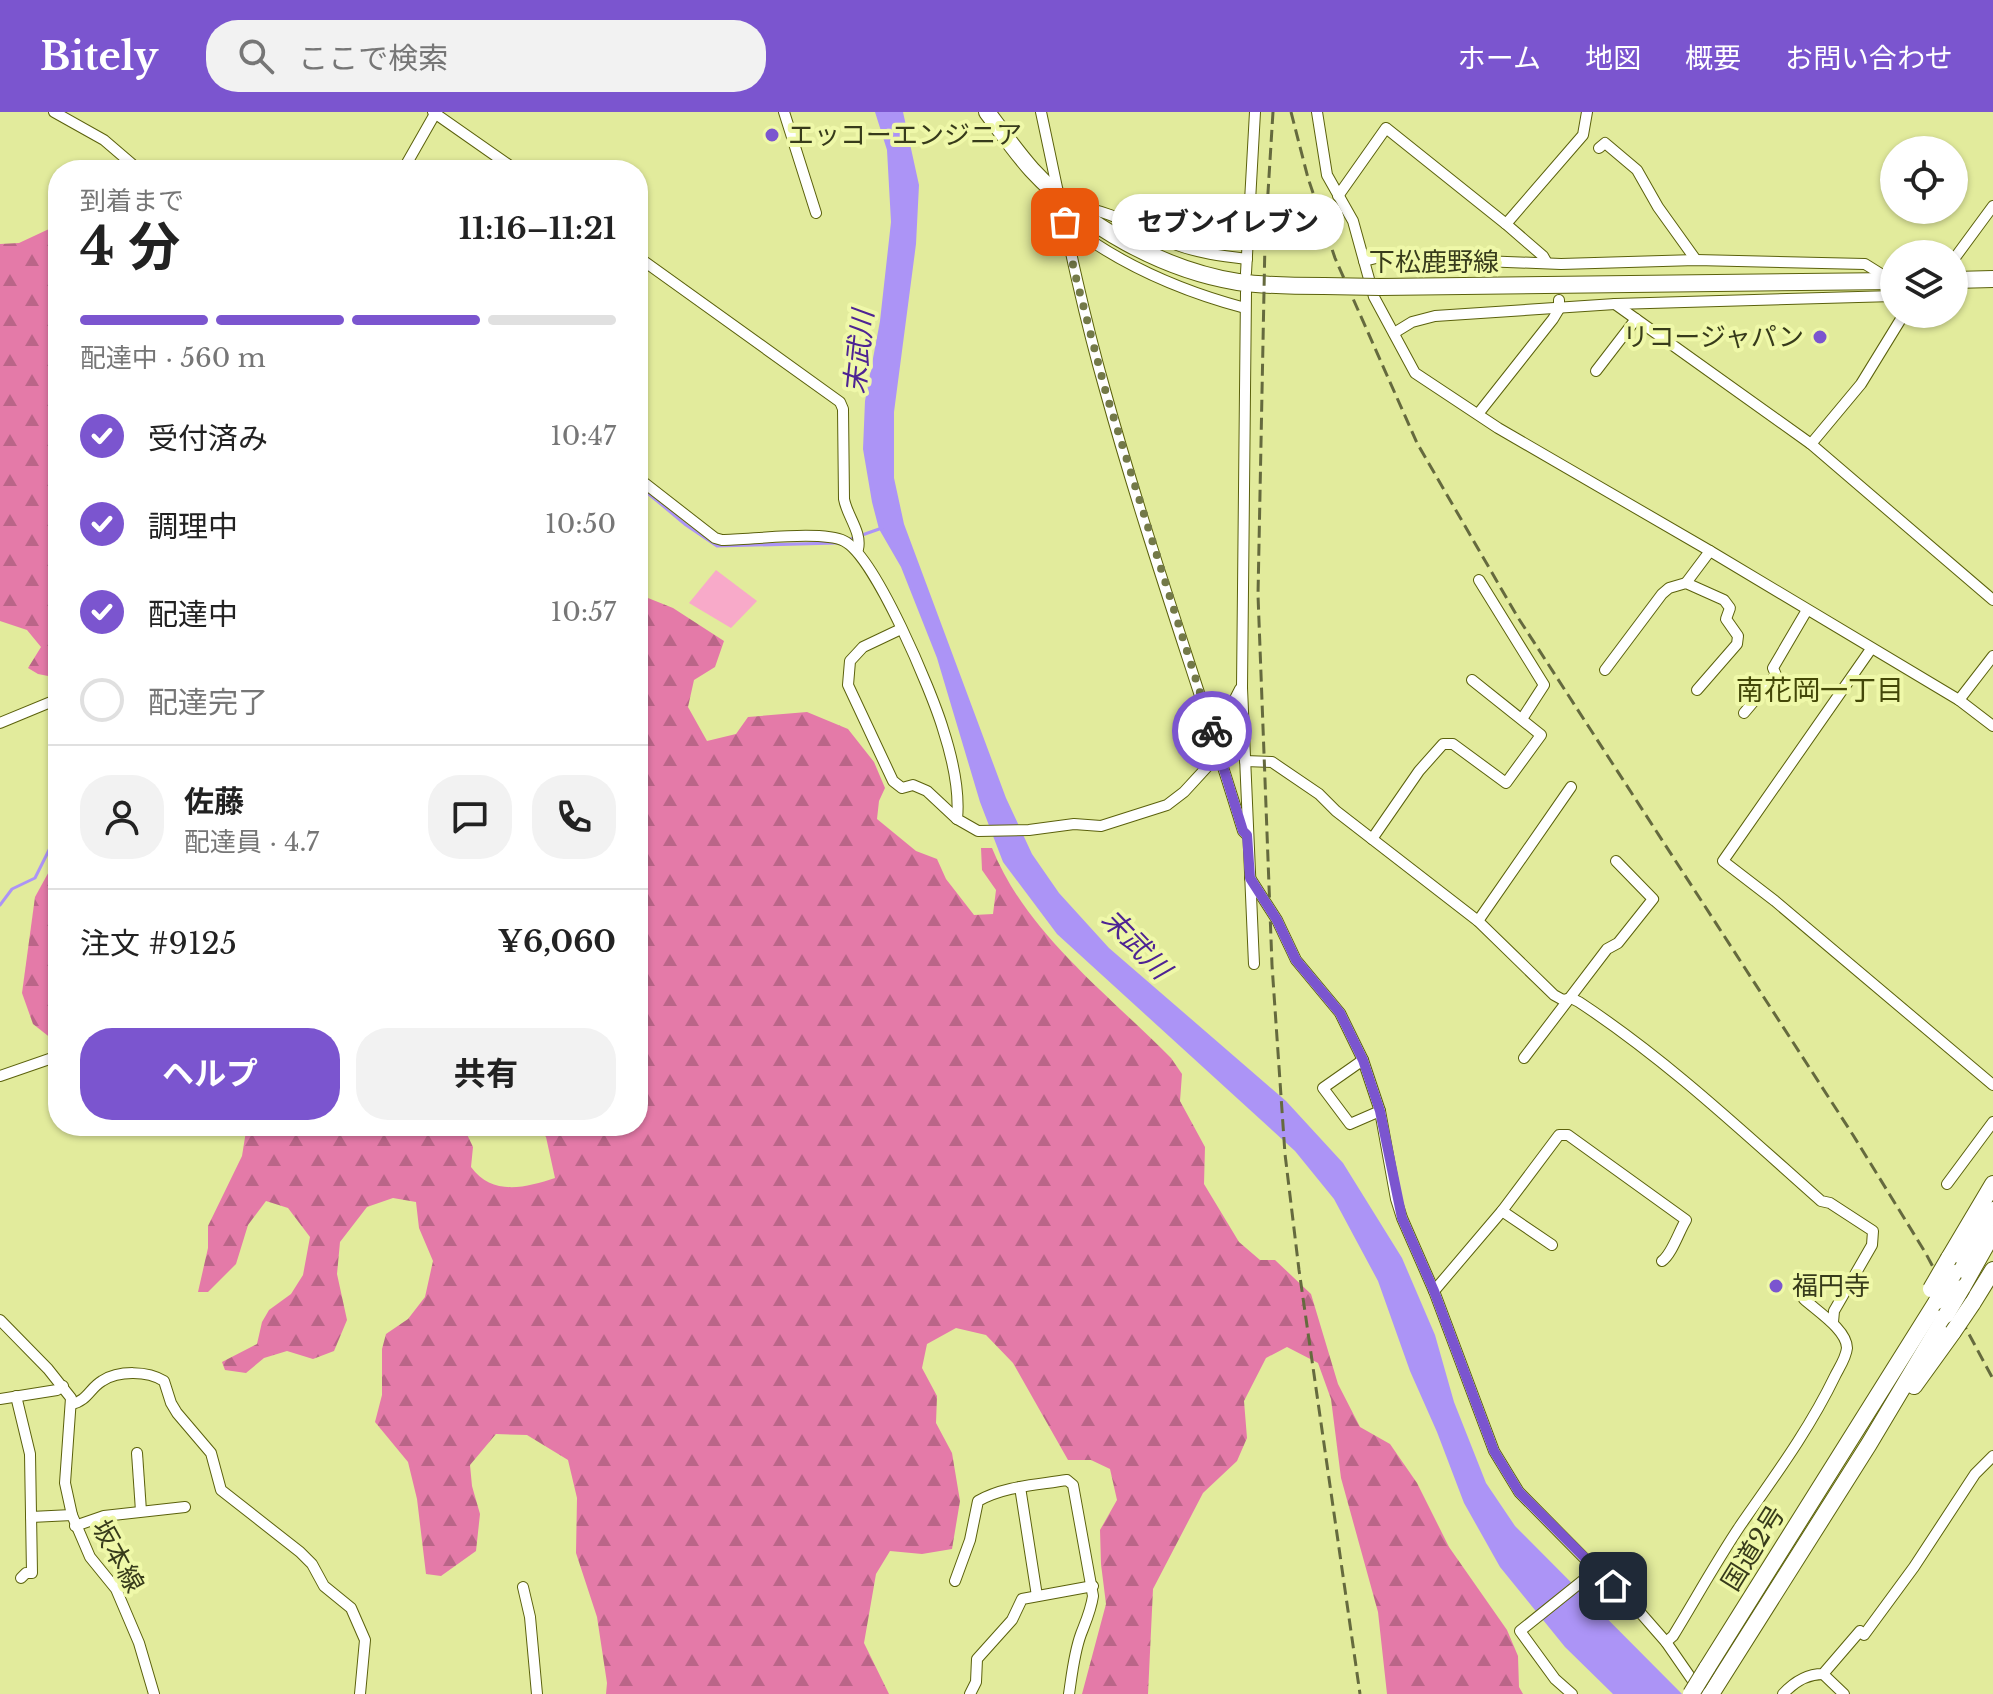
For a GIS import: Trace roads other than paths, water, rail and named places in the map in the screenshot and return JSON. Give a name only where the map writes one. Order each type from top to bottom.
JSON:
[{"type":"main road","name":"下松鹿野線","points":[[987,112],[1033,171],[1074,207],[1130,244],[1171,263],[1215,277],[1278,286],[1880,286]]},
{"type":"main road","name":"国道2号","points":[[1869,1444],[1955,1273],[1993,1184]]},
{"type":"main road","name":"国道2号","points":[[1691,1694],[1993,1210]]},
{"type":"main road","name":"国道2号","points":[[1955,1273],[1993,1233]]},
{"type":"main road","name":"国道2号","points":[[1714,1688],[1869,1444],[1953,1332],[1993,1270]]},
{"type":"street","points":[[54,112],[104,140],[127,160]]},
{"type":"street","points":[[409,160],[435,112],[502,160]]},
{"type":"street","points":[[784,112],[816,213]]},
{"type":"street","points":[[1041,112],[1074,270],[1106,393],[1243,831],[1247,835]]},
{"type":"street","points":[[1246,273],[1255,112]]},
{"type":"street","points":[[1317,112],[1327,175],[1353,221],[1374,297],[1415,373],[1568,470],[1959,700],[1993,726]]},
{"type":"street","points":[[1506,224],[1583,135],[1587,112]]},
{"type":"street","points":[[1338,196],[1386,128],[1506,224],[1547,263]]},
{"type":"street","points":[[1599,148],[1605,143],[1637,170],[1658,207],[1696,260]]},
{"type":"street","points":[[1968,240],[1993,206]]},
{"type":"street","points":[[1074,207],[1114,215],[1176,245],[1206,254],[1247,259]]},
{"type":"street","points":[[1065,222],[1138,268],[1173,284],[1245,308]]},
{"type":"street","points":[[1364,261],[1380,257],[1547,263],[1561,268],[1696,260],[1865,264],[1880,276]]},
{"type":"street","points":[[648,264],[840,402],[843,409],[846,512],[893,609],[943,728],[956,786],[957,819]]},
{"type":"street","points":[[1394,333],[1412,322],[1435,316],[1559,304],[1615,304],[1880,287]]},
{"type":"street","points":[[1246,292],[1242,688],[1254,964]]},
{"type":"street","points":[[1478,414],[1559,304]]},
{"type":"street","points":[[1615,304],[1811,444],[1993,600]]},
{"type":"street","points":[[1596,371],[1636,319]]},
{"type":"street","points":[[1811,444],[1861,384],[1895,328]]},
{"type":"street","points":[[648,486],[715,538],[818,536],[858,541]]},
{"type":"street","points":[[1686,583],[1710,551]]},
{"type":"street","points":[[1479,580],[1544,685],[1522,719]]},
{"type":"street","points":[[1605,670],[1662,594],[1686,583],[1724,600],[1730,608],[1726,619],[1738,636],[1737,644],[1697,690]]},
{"type":"street","points":[[1744,713],[1776,675],[1773,668],[1807,610]]},
{"type":"street","points":[[901,629],[863,647],[850,661],[848,685],[893,781],[902,788],[913,785],[927,791],[957,819],[978,831],[1029,830],[1074,824],[1101,826],[1156,809],[1184,792],[1219,754]]},
{"type":"street","points":[[1871,649],[1723,861],[1775,901],[1993,1085]]},
{"type":"street","points":[[1959,700],[1993,656]]},
{"type":"street","points":[[1372,839],[1419,771],[1443,744],[1453,744],[1506,783],[1541,735],[1472,680]]},
{"type":"street","points":[[1213,735],[1218,732],[1242,688]]},
{"type":"street","points":[[0,723],[48,703]]},
{"type":"street","points":[[1245,761],[1272,762],[1319,794],[1478,921],[1554,995],[1563,1000],[1571,998],[1632,1036],[1727,1115],[1821,1201],[1830,1203],[1873,1231],[1872,1245],[1834,1311],[1833,1322]]},
{"type":"street","points":[[1478,921],[1571,787]]},
{"type":"street","points":[[1524,1058],[1607,949],[1618,943],[1653,899],[1616,861]]},
{"type":"street","points":[[1250,878],[1277,920],[1296,960],[1340,1013],[1363,1060],[1380,1111],[1396,1199],[1494,1451],[1519,1492],[1593,1572],[1631,1602],[1666,1642],[1702,1694]]},
{"type":"street","points":[[0,1076],[48,1059]]},
{"type":"street","points":[[1363,1060],[1323,1088],[1350,1124],[1380,1111]]},
{"type":"street","points":[[1947,1184],[1993,1122]]},
{"type":"street","points":[[1434,1291],[1502,1211],[1559,1135],[1568,1135],[1686,1220],[1668,1256],[1662,1261]]},
{"type":"street","points":[[1502,1211],[1552,1245]]},
{"type":"street","points":[[1666,1642],[1673,1636],[1739,1528],[1821,1405],[1847,1349],[1846,1341],[1833,1322],[1804,1299]]},
{"type":"street","points":[[0,1320],[63,1386],[72,1404],[88,1397],[103,1380],[124,1373],[139,1373],[164,1381],[177,1413],[211,1453],[221,1490],[300,1552],[312,1564],[324,1586],[351,1608],[365,1640],[360,1694]]},
{"type":"street","points":[[0,1399],[57,1390],[63,1386]]},
{"type":"street","points":[[16,1396],[30,1454],[32,1573],[26,1573],[21,1578]]},
{"type":"street","name":"坂本線","points":[[72,1404],[65,1483],[74,1521],[90,1557],[116,1589],[139,1643],[154,1694]]},
{"type":"street","points":[[137,1453],[141,1511]]},
{"type":"street","points":[[1823,1674],[1850,1640],[1860,1631],[1864,1635],[1879,1617],[1975,1474],[1993,1456]]},
{"type":"street","points":[[955,1581],[970,1540],[978,1501],[993,1492],[1020,1487],[1067,1480],[1073,1485],[1093,1586],[1090,1614],[1081,1634],[1069,1694]]},
{"type":"street","points":[[1020,1487],[1037,1596]]},
{"type":"street","points":[[31,1517],[74,1521],[185,1507]]},
{"type":"street","points":[[1572,1694],[1555,1679],[1520,1631],[1593,1572]]},
{"type":"street","points":[[970,1694],[976,1682],[977,1659],[1012,1620],[1022,1599],[1093,1586]]},
{"type":"street","points":[[523,1587],[530,1617],[537,1694]]},
{"type":"street","points":[[1783,1694],[1807,1675],[1823,1674],[1844,1694]]},
{"type":"waterway","points":[[648,493],[717,546],[837,543]]},
{"type":"waterway","points":[[848,540],[882,528]]},
{"type":"waterway","points":[[0,905],[12,889],[35,878],[48,852]]},
{"type":"railway","points":[[1273,112],[1265,241],[1258,595],[1272,965],[1285,1154],[1299,1270],[1360,1694]]},
{"type":"railway","points":[[1291,112],[1308,178],[1335,258],[1417,443],[1517,616],[1853,1135],[1925,1252],[1993,1379]]},
{"type":"place","name":"エッコーエンジニア","points":[[772,135]]},
{"type":"place","name":"セブンイレブン","points":[[1065,222]]},
{"type":"place","name":"リコージャパン","points":[[1820,337]]},
{"type":"place","name":"福円寺","points":[[1776,1286]]},
{"type":"district","name":"南花岡一丁目","points":[[1820,690]]},
{"type":"water label","name":"末武川","points":[[859,352]]},
{"type":"water label","name":"末武川","points":[[1136,944]]}]
